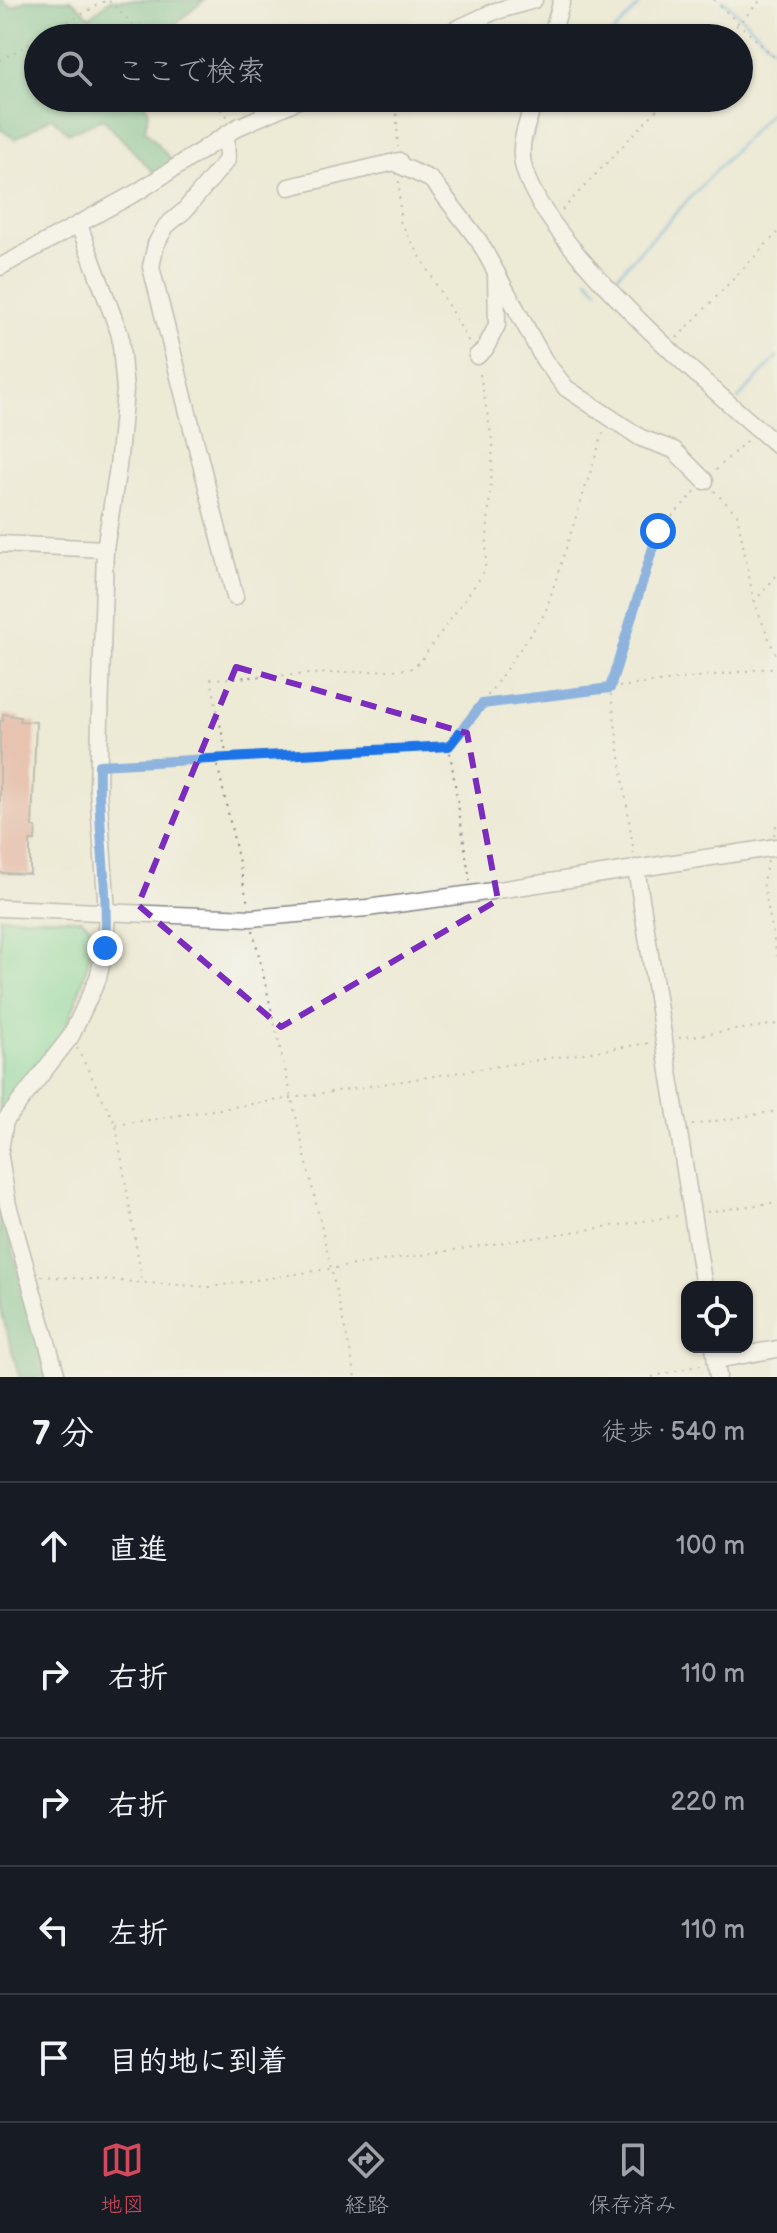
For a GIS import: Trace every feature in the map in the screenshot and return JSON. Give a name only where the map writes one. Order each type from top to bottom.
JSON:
[{"type":"street","points":[[467,24],[493,12],[534,0]]},
{"type":"street","points":[[555,24],[562,0]]},
{"type":"street","points":[[0,267],[139,191],[232,131],[273,112]]},
{"type":"street","points":[[532,112],[522,157],[530,185],[551,221],[602,283],[668,348],[777,445]]},
{"type":"street","points":[[232,131],[227,160],[184,211],[166,226],[156,244],[151,267],[235,597]]},
{"type":"street","points":[[289,187],[399,163],[430,179],[474,233],[552,372],[566,388],[641,438],[674,450],[705,481]]},
{"type":"street","points":[[0,1150],[5,1121],[71,1036],[98,978],[105,948],[107,911],[98,789],[105,549],[118,467],[125,390],[120,335],[79,225]]},
{"type":"street","points":[[477,356],[485,349],[497,325],[496,272]]},
{"type":"street","points":[[0,544],[105,549]]},
{"type":"street","points":[[0,908],[251,918],[367,908],[472,894],[774,848]]},
{"type":"street","points":[[636,868],[703,1281]]},
{"type":"street","points":[[0,1157],[8,1205],[57,1377]]},
{"type":"street","points":[[716,1361],[777,1349]]},
{"type":"path","points":[[64,24],[108,0],[133,24]]},
{"type":"path","points":[[714,0],[739,24],[761,0]]},
{"type":"path","points":[[753,37],[777,60]]},
{"type":"path","points":[[0,60],[24,46]]},
{"type":"path","points":[[219,112],[232,131]]},
{"type":"path","points":[[227,758],[211,679],[410,669],[420,662],[485,570],[493,445],[477,356],[400,221],[397,112]]},
{"type":"path","points":[[551,221],[655,112]]},
{"type":"path","points":[[668,348],[777,233]]},
{"type":"path","points":[[472,894],[449,746],[545,613],[608,417]]},
{"type":"path","points":[[636,868],[610,688],[658,531],[758,429]]},
{"type":"path","points":[[705,481],[737,514],[754,602],[777,658]]},
{"type":"path","points":[[754,602],[777,575]]},
{"type":"path","points":[[482,704],[777,667]]},
{"type":"path","points":[[99,765],[449,746]]},
{"type":"path","points":[[216,758],[356,1377]]},
{"type":"path","points":[[777,821],[774,848],[763,881],[777,956]]},
{"type":"path","points":[[116,1125],[777,1024]]},
{"type":"path","points":[[71,1036],[116,1125],[142,1281]]},
{"type":"path","points":[[679,1127],[777,1111]]},
{"type":"path","points":[[28,1275],[210,1287],[777,1202]]},
{"type":"path","points":[[652,1377],[716,1361]]},
{"type":"highlighted area","points":[[236,667],[467,733],[498,900],[281,1027],[138,905]]},
{"type":"green space","points":[[0,0],[13,7],[27,0],[72,0],[90,17],[110,0],[204,0],[176,24],[24,24],[24,112],[149,112],[145,130],[173,162],[154,173],[103,119],[68,133],[52,117],[15,139],[0,129]]},
{"type":"green space","points":[[0,917],[82,919],[95,932],[82,984],[53,1052],[0,1110]]},
{"type":"green space","points":[[0,1210],[50,1377],[19,1377],[0,1307]]},
{"type":"building","points":[[3,714],[20,717],[20,721],[36,722],[32,827],[36,827],[35,841],[30,841],[30,874],[0,873],[0,721],[3,721]]},
{"type":"waterway","points":[[621,24],[644,0]]},
{"type":"waterway","points":[[723,0],[748,24]]},
{"type":"waterway","points":[[753,28],[777,51]]},
{"type":"waterway","points":[[612,281],[777,105]]},
{"type":"waterway","points":[[531,141],[542,112]]},
{"type":"waterway","points":[[588,279],[598,290]]},
{"type":"waterway","points":[[738,399],[777,357]]},
{"type":"route","points":[[105,948],[107,911],[99,765],[449,746],[482,704],[610,688],[658,531]]}]
